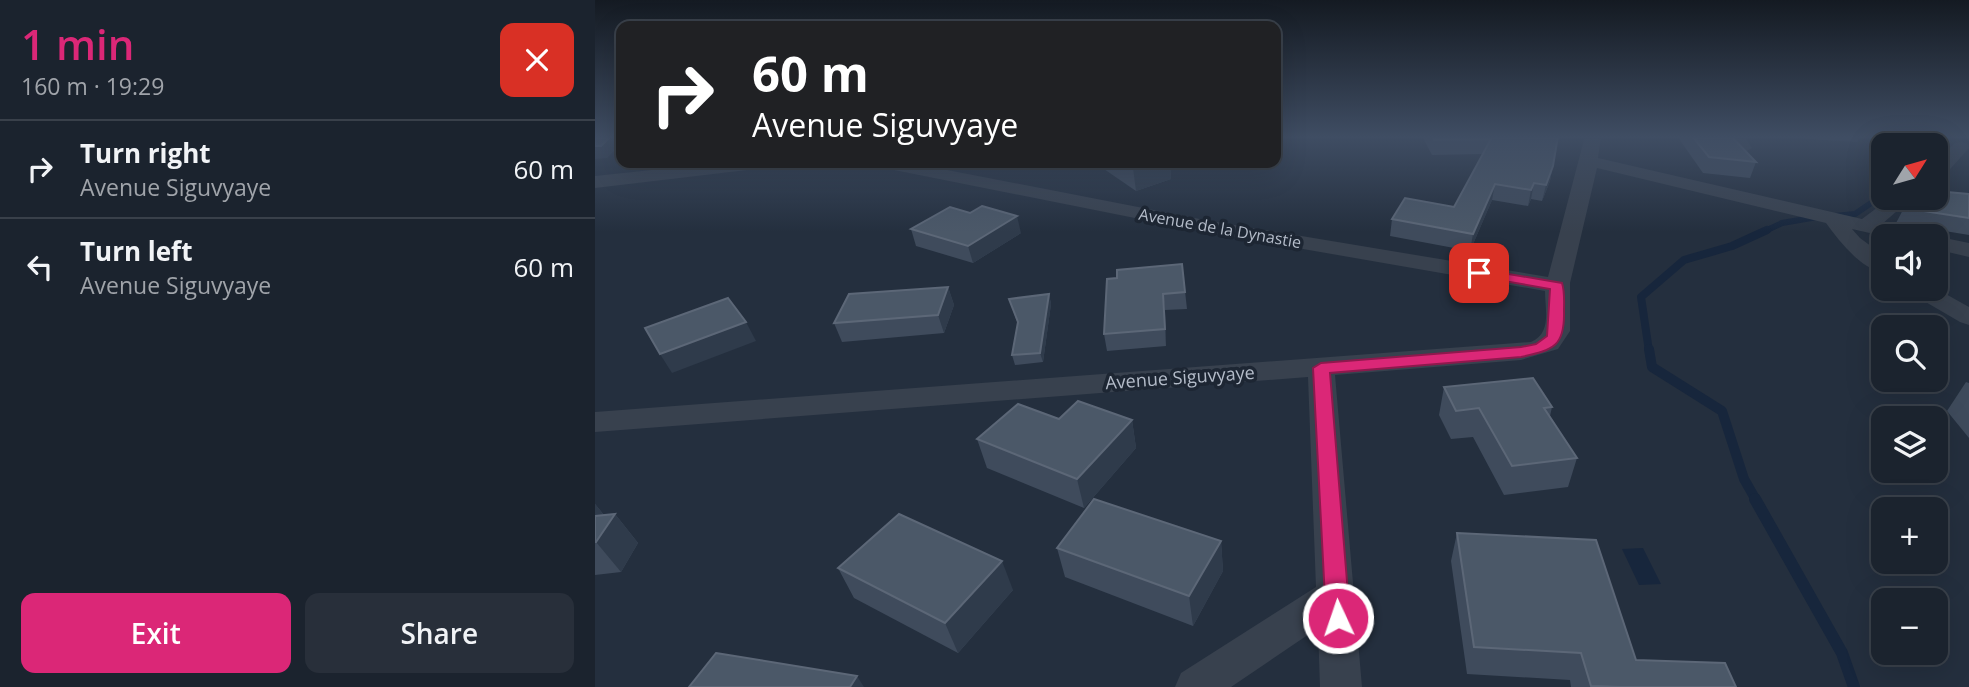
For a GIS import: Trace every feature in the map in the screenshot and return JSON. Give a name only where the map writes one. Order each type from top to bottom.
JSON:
[{"type":"street","points":[[595,182],[720,168]]},
{"type":"street","name":"Avenue de la Dynastie","points":[[910,168],[1219,229],[1557,286]]},
{"type":"street","name":"Avenue Siguvyaye","points":[[595,422],[1321,368],[1521,352],[1541,348],[1554,338],[1557,327],[1557,286],[1586,168]]},
{"type":"street","points":[[1654,168],[1777,207],[1871,228]]},
{"type":"street","points":[[1865,227],[1887,210]]},
{"type":"street","points":[[1830,219],[1852,243],[1871,257]]},
{"type":"street","points":[[1948,248],[1969,250]]},
{"type":"street","points":[[1941,301],[1969,317]]},
{"type":"street","points":[[1321,368],[1341,687]]},
{"type":"street","points":[[1196,687],[1337,594]]},
{"type":"water","points":[[1643,548],[1661,584],[1639,585],[1622,549]]},
{"type":"building","points":[[1475,168],[1552,168],[1546,185],[1534,183],[1531,190],[1495,184],[1473,234],[1392,219],[1405,198],[1454,207]]},
{"type":"building","points":[[1948,192],[1969,194],[1969,218],[1917,210],[1948,210]]},
{"type":"building","points":[[982,206],[1017,216],[968,246],[911,229],[950,207],[970,213]]},
{"type":"building","points":[[1182,264],[1185,292],[1163,294],[1165,329],[1104,334],[1107,279],[1117,278],[1117,270]]},
{"type":"building","points":[[948,287],[938,315],[834,323],[849,294]]},
{"type":"building","points":[[1049,294],[1040,353],[1012,355],[1018,322],[1009,299]]},
{"type":"building","points":[[728,298],[746,322],[660,354],[645,328]]},
{"type":"building","points":[[1533,378],[1552,407],[1544,408],[1577,458],[1512,466],[1479,408],[1456,411],[1444,387]]},
{"type":"building","points":[[1078,401],[1132,420],[1077,479],[977,439],[1018,404],[1059,419]]},
{"type":"building","points":[[1094,499],[1221,541],[1189,596],[1057,548]]},
{"type":"building","points":[[615,514],[596,542],[595,542],[595,516]]},
{"type":"building","points":[[899,514],[1002,561],[945,623],[838,568]]},
{"type":"building","points":[[1457,533],[1596,540],[1636,660],[1725,663],[1736,687],[1591,686],[1581,653],[1474,647]]},
{"type":"building","points":[[716,653],[857,676],[850,687],[689,687]]},
{"type":"waterway","points":[[1835,216],[1855,214],[1871,203]]},
{"type":"waterway","points":[[1763,232],[1782,223],[1817,217]]},
{"type":"waterway","points":[[1649,351],[1641,297],[1684,260],[1732,246],[1767,230]]},
{"type":"waterway","points":[[1649,349],[1652,367],[1722,411],[1744,479],[1756,500]]},
{"type":"waterway","points":[[1755,499],[1842,653],[1854,687]]},
{"type":"route","points":[[1338,618],[1321,368],[1521,352],[1541,348],[1554,338],[1557,327],[1557,286],[1479,273]]}]
